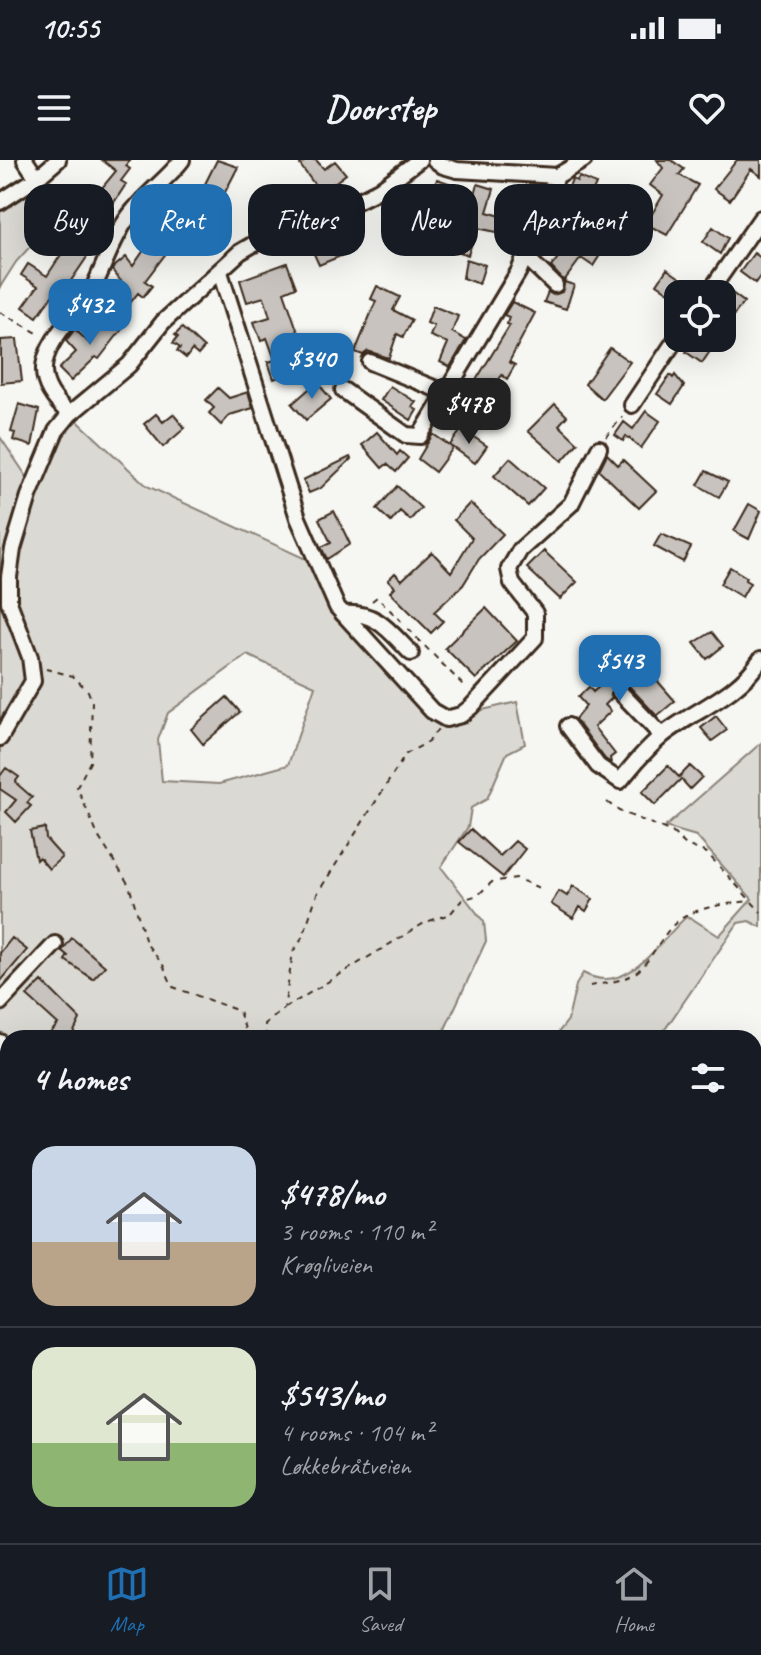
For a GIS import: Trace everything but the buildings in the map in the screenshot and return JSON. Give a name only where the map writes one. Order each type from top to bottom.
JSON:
[{"type":"street","points":[[25,160],[37,178]]},
{"type":"street","points":[[0,202],[58,160]]},
{"type":"street","points":[[70,414],[46,388],[43,374],[45,356],[53,341],[87,299],[128,217],[182,160]]},
{"type":"street","points":[[0,738],[33,681],[33,669],[9,602],[9,577],[13,549],[31,488],[56,431],[70,414],[129,365],[163,322],[240,252],[264,238],[379,190],[419,160]]},
{"type":"street","points":[[435,160],[457,170],[557,176],[584,160]]},
{"type":"street","points":[[343,390],[406,435],[420,436],[526,257],[557,176]]},
{"type":"street","points":[[718,280],[761,218]]},
{"type":"street","points":[[526,257],[555,285]]},
{"type":"street","points":[[220,272],[298,518],[337,607],[432,711],[446,719],[461,715],[471,707],[535,638],[535,613],[512,583],[509,569],[520,550],[571,504],[599,448]]},
{"type":"street","points":[[632,405],[667,352]]},
{"type":"street","points":[[370,362],[446,393]]},
{"type":"street","points":[[343,614],[359,612],[379,621],[411,653]]},
{"type":"street","points":[[568,726],[598,766],[620,781],[662,736],[714,703],[738,684],[761,659]]},
{"type":"street","points":[[620,692],[662,736]]},
{"type":"street","points":[[0,1003],[55,944]]},
{"type":"path","points":[[0,312],[53,341]]},
{"type":"path","points":[[599,448],[632,405]]},
{"type":"path","points":[[33,669],[47,669],[73,676],[88,691],[92,701],[90,762],[77,787],[98,836],[129,885],[146,943],[163,965],[173,987],[239,1011],[245,1030]]},
{"type":"path","points":[[284,1009],[293,952],[303,936],[317,894],[406,754],[428,742],[446,719]]},
{"type":"path","points":[[607,802],[619,811],[672,832],[686,845],[707,853],[761,912]]},
{"type":"path","points":[[265,1030],[265,1024],[284,1009],[426,922],[450,914],[462,900],[478,895],[492,882],[521,878],[539,888]]},
{"type":"path","points":[[590,986],[622,979],[638,971],[681,919],[713,906],[750,901]]},
{"type":"shaded area","points":[[24,193],[24,253],[0,287],[0,211]]},
{"type":"shaded area","points":[[70,414],[147,486],[319,565],[337,607],[432,711],[461,715],[517,702],[525,744],[507,753],[487,799],[471,808],[468,827],[441,867],[484,922],[486,941],[444,1030],[0,1030],[0,437],[27,477],[34,480]],"holes":[[[247,655],[315,686],[288,765],[219,784],[162,781],[158,740],[168,713]]]},
{"type":"shaded area","points":[[761,743],[761,927],[749,921],[738,923],[664,1030],[560,1030],[568,1020],[576,985],[583,973],[599,979],[628,973],[686,917],[719,936],[752,899],[696,836],[665,827]]}]
